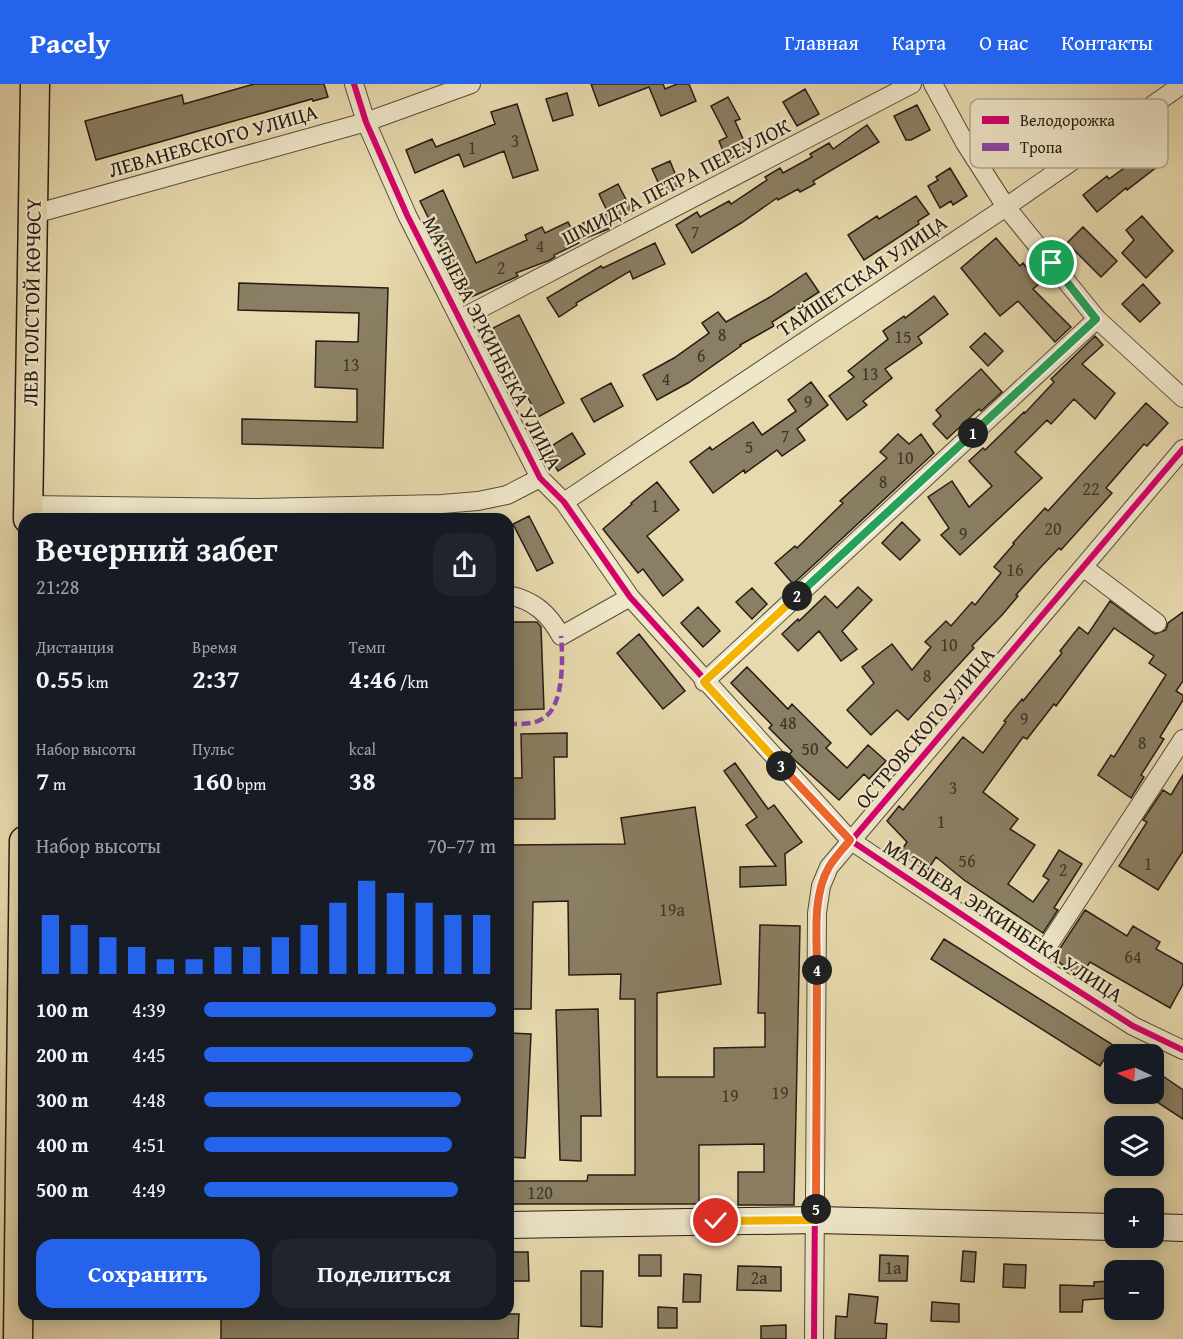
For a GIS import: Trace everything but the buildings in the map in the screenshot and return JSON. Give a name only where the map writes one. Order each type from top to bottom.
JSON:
[{"type":"main road","name":"ЛЕВ ТОЛСТОЙ КӨЧӨСҮ","points":[[28,512],[35,84]]},
{"type":"main road","points":[[514,1225],[816,1220],[1104,1227]]},
{"type":"main road","points":[[1164,1227],[1183,1228]]},
{"type":"main road","points":[[18,1339],[19,1320]]},
{"type":"street","name":"МАТЫЕВА ЭРКИНБЕКА УЛИЦА","points":[[354,84],[366,122],[407,216],[540,478],[564,502],[630,597],[704,682],[850,840],[1133,1026],[1183,1050]]},
{"type":"street","name":"ЛЕВАНЕВСКОГО УЛИЦА","points":[[34,214],[366,122],[471,84]]},
{"type":"street","name":"ШМИДТА ПЕТРА ПЕРЕУЛОК","points":[[460,319],[912,84]]},
{"type":"street","points":[[933,84],[970,152]]},
{"type":"street","name":"ТАЙШЕТСКАЯ УЛИЦА","points":[[1161,99],[1183,84]]},
{"type":"street","points":[[981,168],[1006,207],[1096,319],[1183,398]]},
{"type":"street","name":"ТАЙШЕТСКАЯ УЛИЦА","points":[[564,502],[1062,168]]},
{"type":"street","points":[[704,682],[1096,319]]},
{"type":"street","name":"ОСТРОВСКОГО УЛИЦА","points":[[814,1339],[817,913],[821,886],[829,867],[850,840],[1183,449]]},
{"type":"street","points":[[28,512],[258,513],[442,504],[478,501],[507,495],[540,478]]},
{"type":"street","points":[[1083,567],[1157,623]]},
{"type":"street","points":[[514,597],[538,606],[553,621],[561,636],[630,597]]},
{"type":"street","points":[[1036,964],[1183,739]]},
{"type":"marked path","points":[[514,724],[528,724],[545,717],[556,702],[561,680],[561,636]]},
{"type":"cycle path","points":[[354,84],[366,122],[407,215],[540,478],[564,502],[630,597],[850,840],[1133,1026],[1183,1050]]},
{"type":"cycle path","points":[[814,1339],[817,913],[821,886],[829,867],[1183,449]]},
{"type":"route","points":[[716,1221],[816,1220],[817,913],[821,886],[829,867],[850,840],[704,682],[1096,319],[1052,263]]}]
